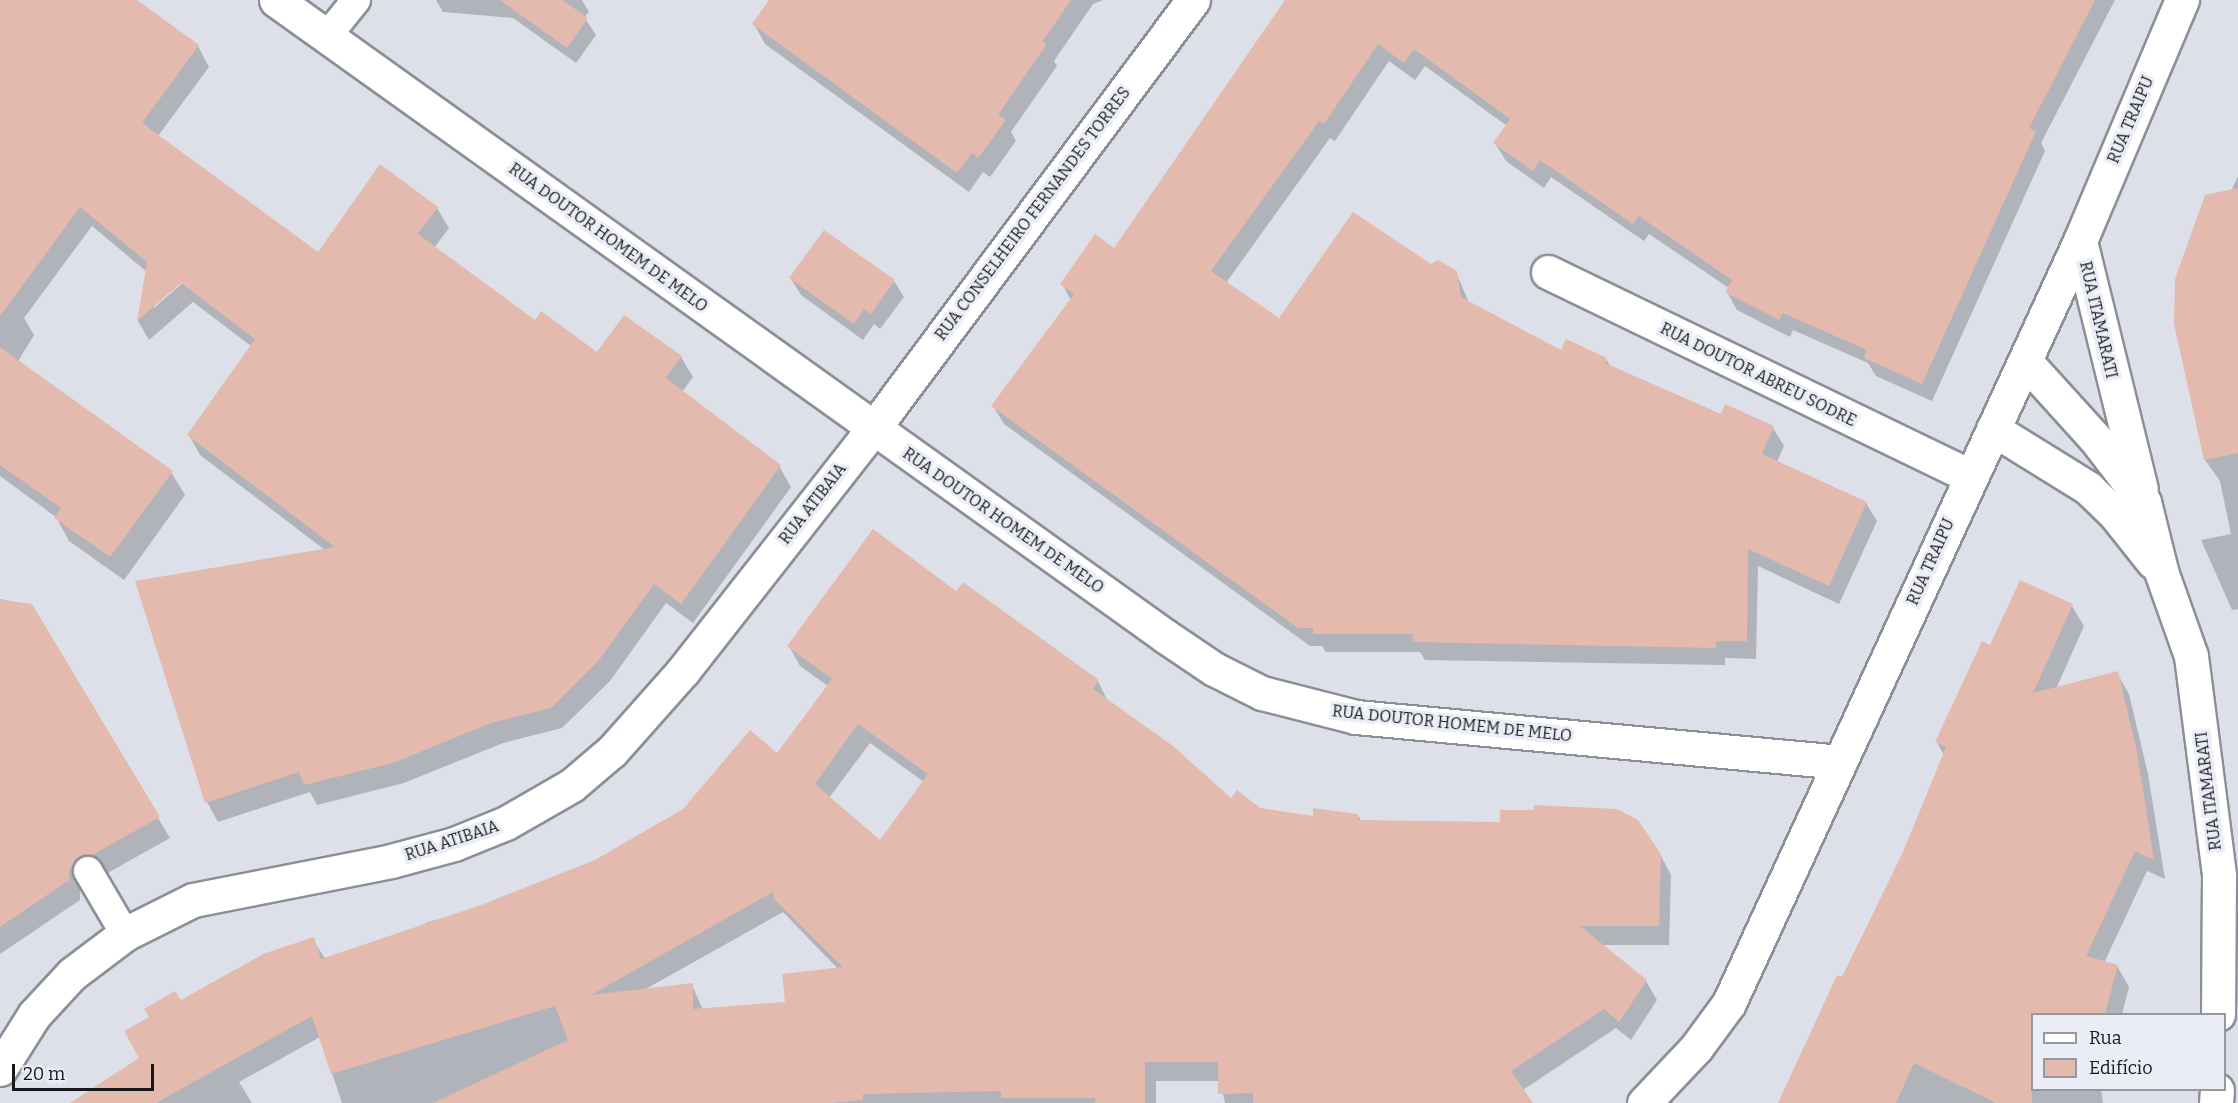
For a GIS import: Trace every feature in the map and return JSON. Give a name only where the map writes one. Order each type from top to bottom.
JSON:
[{"type":"street","name":"RUA DOUTOR HOMEM DE MELO","points":[[276,0],[1165,636],[1214,669],[1262,693],[1356,717],[1840,762]]},
{"type":"street","name":"RUA CONSELHEIRO FERNANDES TORRES","points":[[873,429],[1193,0]]},
{"type":"street","name":"RUA TRAIPU","points":[[1644,1103],[1696,1048],[1729,1003],[1970,476],[2080,242],[2182,0]]},
{"type":"street","name":"RUA ITAMARATI","points":[[2080,242],[2162,574],[2191,656],[2219,876],[2217,1013]]},
{"type":"street","name":"RUA DOUTOR ABREU SODRE","points":[[1548,272],[1970,476]]},
{"type":"street","name":"RUA ITAMARATI","points":[[2025,361],[2094,437],[2145,502]]},
{"type":"street","name":"RUA ATIBAIA","points":[[0,1069],[34,1015],[72,974],[125,934],[193,900],[391,861],[454,844],[506,823],[572,785],[660,700],[873,429]]},
{"type":"street","name":"RUA ITAMARATI","points":[[1993,429],[2088,488],[2115,514],[2162,574]]},
{"type":"lane","points":[[328,35],[356,0]]},
{"type":"lane","points":[[88,871],[125,934]]},
{"type":"building","points":[[0,0],[137,0],[199,45],[142,123],[318,252],[380,164],[438,207],[418,234],[535,320],[541,311],[597,352],[624,315],[682,356],[666,378],[781,465],[681,604],[654,584],[599,660],[551,708],[491,723],[393,763],[304,785],[299,772],[205,803],[135,581],[335,547],[187,435],[255,339],[181,283],[137,321],[147,262],[80,207],[0,316]]},
{"type":"building","points":[[500,0],[562,0],[588,18],[567,48]]},
{"type":"building","points":[[769,0],[1071,0],[1043,41],[1046,45],[998,115],[1006,120],[978,158],[972,153],[957,173],[752,24]]},
{"type":"building","points":[[1285,0],[2095,0],[2029,128],[2036,131],[1922,384],[1864,358],[1867,350],[1783,313],[1779,320],[1725,292],[1732,280],[1639,216],[1633,224],[1540,160],[1533,171],[1493,143],[1510,119],[1414,49],[1404,63],[1378,44],[1324,124],[1319,121],[1211,271],[1279,318],[1353,212],[1431,264],[1438,260],[1457,271],[1461,297],[1561,350],[1566,339],[1607,358],[1605,363],[1721,414],[1725,404],[1774,426],[1762,454],[1867,502],[1829,586],[1748,549],[1747,641],[1716,641],[1716,648],[1413,642],[1413,634],[1313,634],[1313,628],[1298,628],[991,406],[1074,294],[1060,284],[1095,234],[1114,248]]},
{"type":"building","points":[[2238,188],[2238,453],[2204,460],[2174,324],[2175,279],[2205,195]]},
{"type":"building","points":[[824,230],[895,280],[871,314],[864,309],[854,324],[789,278]]},
{"type":"building","points":[[0,347],[173,471],[110,557],[54,518],[61,508],[0,465]]},
{"type":"building","points":[[873,529],[956,591],[963,582],[1099,680],[1093,689],[1173,746],[1231,798],[1237,790],[1260,808],[1313,816],[1313,808],[1358,814],[1358,820],[1500,822],[1500,810],[1534,810],[1534,805],[1617,809],[1638,820],[1661,854],[1659,926],[1580,926],[1647,980],[1619,1022],[1604,1009],[1511,1071],[1533,1103],[1253,1103],[1253,1093],[1218,1094],[1218,1062],[1145,1062],[1145,1103],[1095,1103],[1095,1098],[1001,1098],[1001,1091],[863,1094],[863,1100],[830,1103],[433,1103],[568,1040],[555,1006],[331,1074],[312,1016],[156,1103],[70,1103],[139,1058],[124,1031],[149,1017],[144,1009],[175,991],[181,1000],[263,954],[314,937],[321,959],[481,905],[595,860],[683,809],[750,730],[777,753],[832,679],[787,646]],"holes":[[[858,724],[928,774],[880,840],[815,784]],[[773,892],[774,899],[843,967],[782,974],[785,1002],[693,1009],[693,983],[591,995]]]},
{"type":"building","points":[[2020,580],[2073,604],[2033,693],[2118,671],[2137,752],[2154,860],[2135,851],[2086,956],[2118,965],[2105,1013],[2031,1013],[2032,1103],[1996,1103],[1914,1063],[1896,1103],[1778,1103],[1837,975],[1842,977],[1903,852],[1946,747],[1935,742],[1982,641],[1990,645]]},
{"type":"building","points":[[0,600],[32,604],[160,817],[92,855],[79,857],[69,870],[69,880],[0,927]]}]
